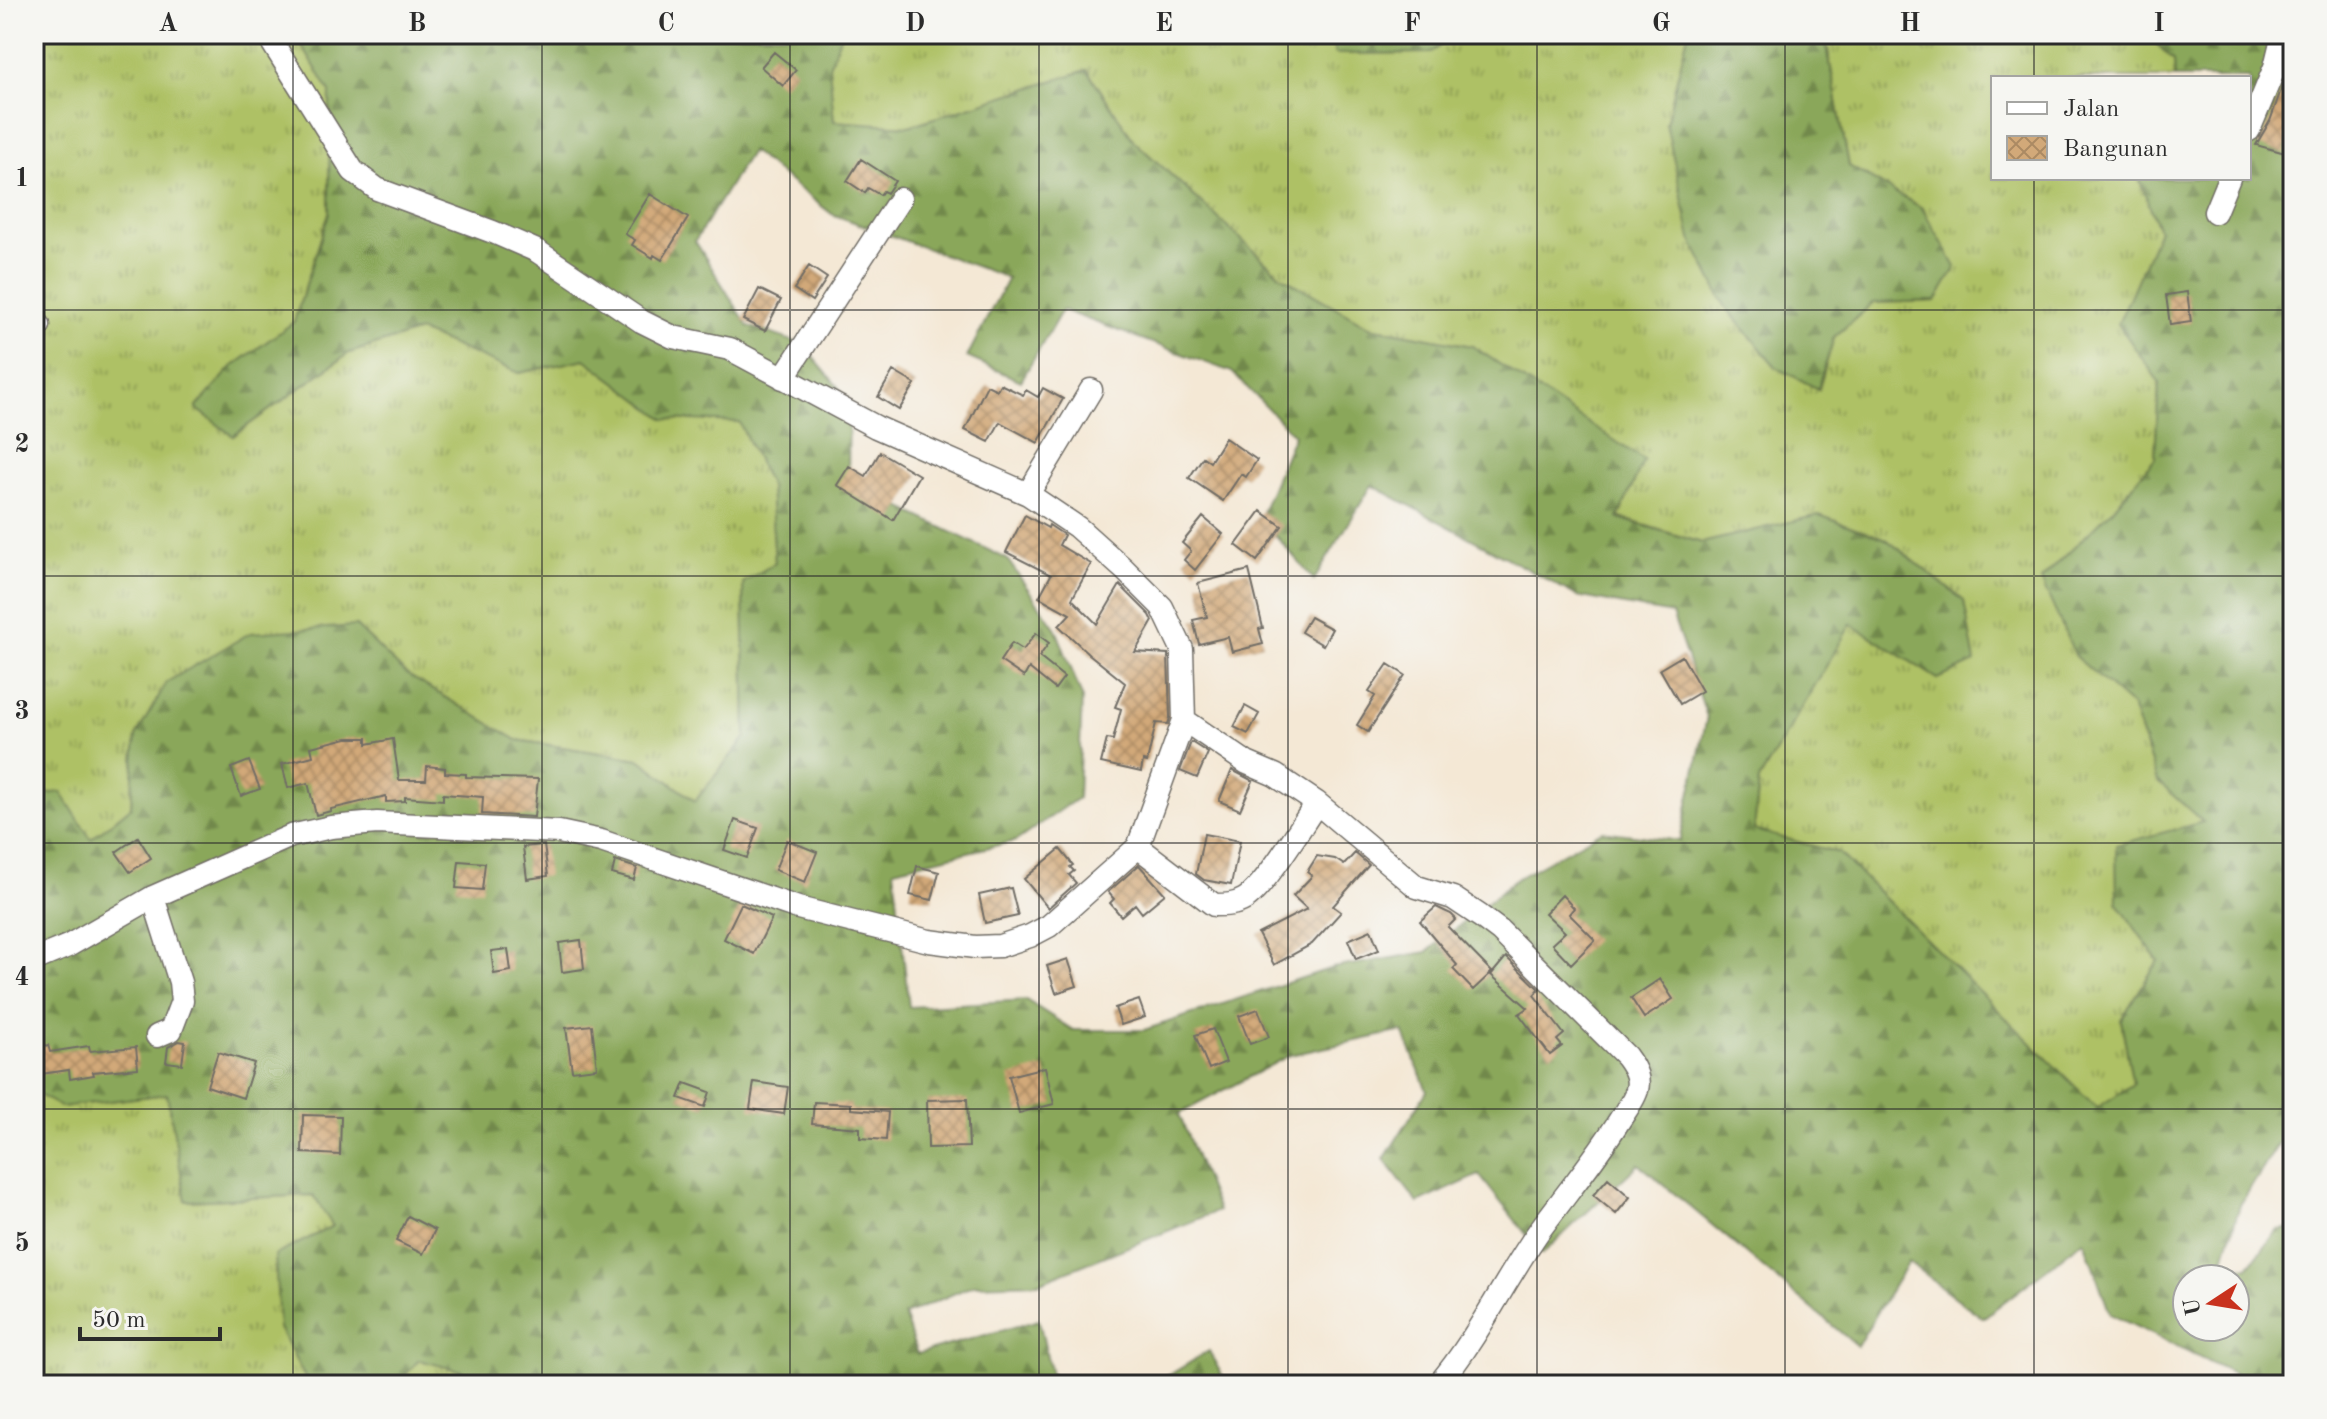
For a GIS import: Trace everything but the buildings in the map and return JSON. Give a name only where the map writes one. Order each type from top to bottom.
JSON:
[{"type":"street","points":[[34,960],[68,946],[153,897],[291,836],[331,827],[377,823],[559,832],[624,848],[798,908],[929,941],[988,947],[1012,943],[1049,926],[1138,847],[1184,720],[1182,649],[1162,607],[1077,527],[1028,494],[906,442],[730,349],[673,337],[641,321],[537,251],[377,189],[353,171],[267,34]]},
{"type":"street","points":[[2251,127],[2284,69],[2283,34]]},
{"type":"street","points":[[2215,212],[2228,180]]},
{"type":"street","points":[[783,378],[900,199]]},
{"type":"street","points":[[1028,494],[1091,390]]},
{"type":"street","points":[[1184,720],[1247,763],[1275,775],[1317,803],[1417,887],[1453,898],[1500,931],[1635,1068],[1637,1094],[1539,1232],[1438,1385]]},
{"type":"street","points":[[1138,847],[1214,905],[1229,906],[1245,899],[1263,880],[1317,803]]},
{"type":"street","points":[[153,897],[180,982],[182,1001],[171,1030],[157,1036]]},
{"type":"green space","points":[[50,34],[295,34],[330,91],[329,213],[294,322],[232,367],[233,436],[349,353],[419,331],[519,373],[585,359],[665,419],[739,421],[770,486],[775,563],[743,583],[746,737],[695,801],[639,759],[517,740],[406,674],[356,626],[136,736],[131,807],[91,840],[61,793],[34,795],[34,40]]},
{"type":"green space","points":[[295,34],[841,34],[829,66],[834,121],[909,126],[1087,70],[1134,141],[1281,276],[1370,327],[1472,346],[1644,460],[1618,518],[1702,543],[1819,515],[1886,539],[1964,601],[1975,662],[1938,679],[1851,624],[1759,780],[1754,830],[1839,853],[2097,1108],[2133,1084],[2121,1020],[2158,961],[2117,902],[2116,845],[2203,822],[2157,781],[2132,706],[2076,657],[2041,580],[2113,509],[2155,458],[2159,382],[2118,324],[2159,230],[2140,180],[2251,180],[2251,76],[2175,76],[2174,61],[2147,34],[2293,34],[2293,287],[2285,312],[2293,319],[2293,1126],[2282,1138],[2240,1205],[2223,1263],[2171,1263],[2171,1343],[2251,1343],[2251,1263],[2278,1230],[2293,1228],[2293,1385],[2258,1385],[2110,1314],[2084,1240],[1983,1318],[1908,1262],[1857,1346],[1639,1164],[1542,1254],[1479,1175],[1418,1203],[1384,1159],[1427,1091],[1403,1031],[1290,1055],[1179,1114],[1218,1211],[1038,1283],[974,1285],[904,1315],[917,1354],[1039,1320],[1052,1379],[1063,1385],[461,1385],[462,1371],[419,1360],[396,1385],[309,1385],[279,1328],[275,1255],[333,1226],[313,1195],[186,1201],[167,1094],[61,1107],[34,1092],[34,795],[61,792],[91,839],[131,807],[136,736],[167,682],[250,633],[356,626],[406,674],[517,740],[639,759],[695,801],[746,737],[743,583],[775,563],[770,486],[739,422],[665,419],[585,359],[519,373],[419,331],[349,353],[233,436],[196,408],[232,367],[294,322],[329,213],[330,92]],"holes":[[[751,151],[832,214],[1008,278],[967,357],[1021,381],[1062,310],[1232,372],[1294,435],[1260,517],[1314,580],[1372,485],[1577,596],[1672,614],[1707,717],[1680,841],[1602,831],[1516,879],[1427,952],[1332,968],[1144,1030],[1073,1030],[1026,1000],[909,1007],[894,869],[1016,841],[1078,798],[1082,697],[1056,629],[1007,559],[848,482],[849,400],[802,344],[748,326],[695,241]]]},
{"type":"green space","points":[[841,34],[1331,34],[1335,54],[1431,53],[1454,34],[1688,34],[1666,124],[1819,389],[1834,337],[1873,303],[1936,301],[1922,208],[1849,166],[1825,35],[2147,34],[2174,61],[2175,76],[1991,76],[1991,180],[2140,180],[2159,230],[2119,324],[2159,382],[2155,459],[2113,509],[2076,657],[2132,706],[2157,781],[2204,822],[2117,902],[2158,961],[2121,1020],[2133,1084],[2097,1109],[1839,853],[1754,831],[1759,780],[1851,623],[1938,679],[1964,601],[1886,539],[1819,515],[1702,543],[1618,517],[1643,460],[1472,346],[1370,327],[1281,276],[1134,141],[1087,70],[909,126],[834,122],[829,66]]},
{"type":"green space","points":[[1331,34],[1454,34],[1431,53],[1335,54]]},
{"type":"green space","points":[[1688,34],[1829,34],[1825,36],[1849,166],[1922,208],[1956,267],[1936,301],[1873,303],[1834,337],[1818,389],[1776,367],[1725,306],[1691,239],[1666,124]]},
{"type":"green space","points":[[34,1092],[61,1107],[167,1094],[187,1201],[313,1195],[333,1226],[279,1328],[309,1385],[34,1385]]},
{"type":"green space","points":[[1209,1351],[1226,1383],[1276,1385],[1153,1385]]},
{"type":"green space","points":[[419,1360],[463,1371],[461,1385],[396,1385]]}]
